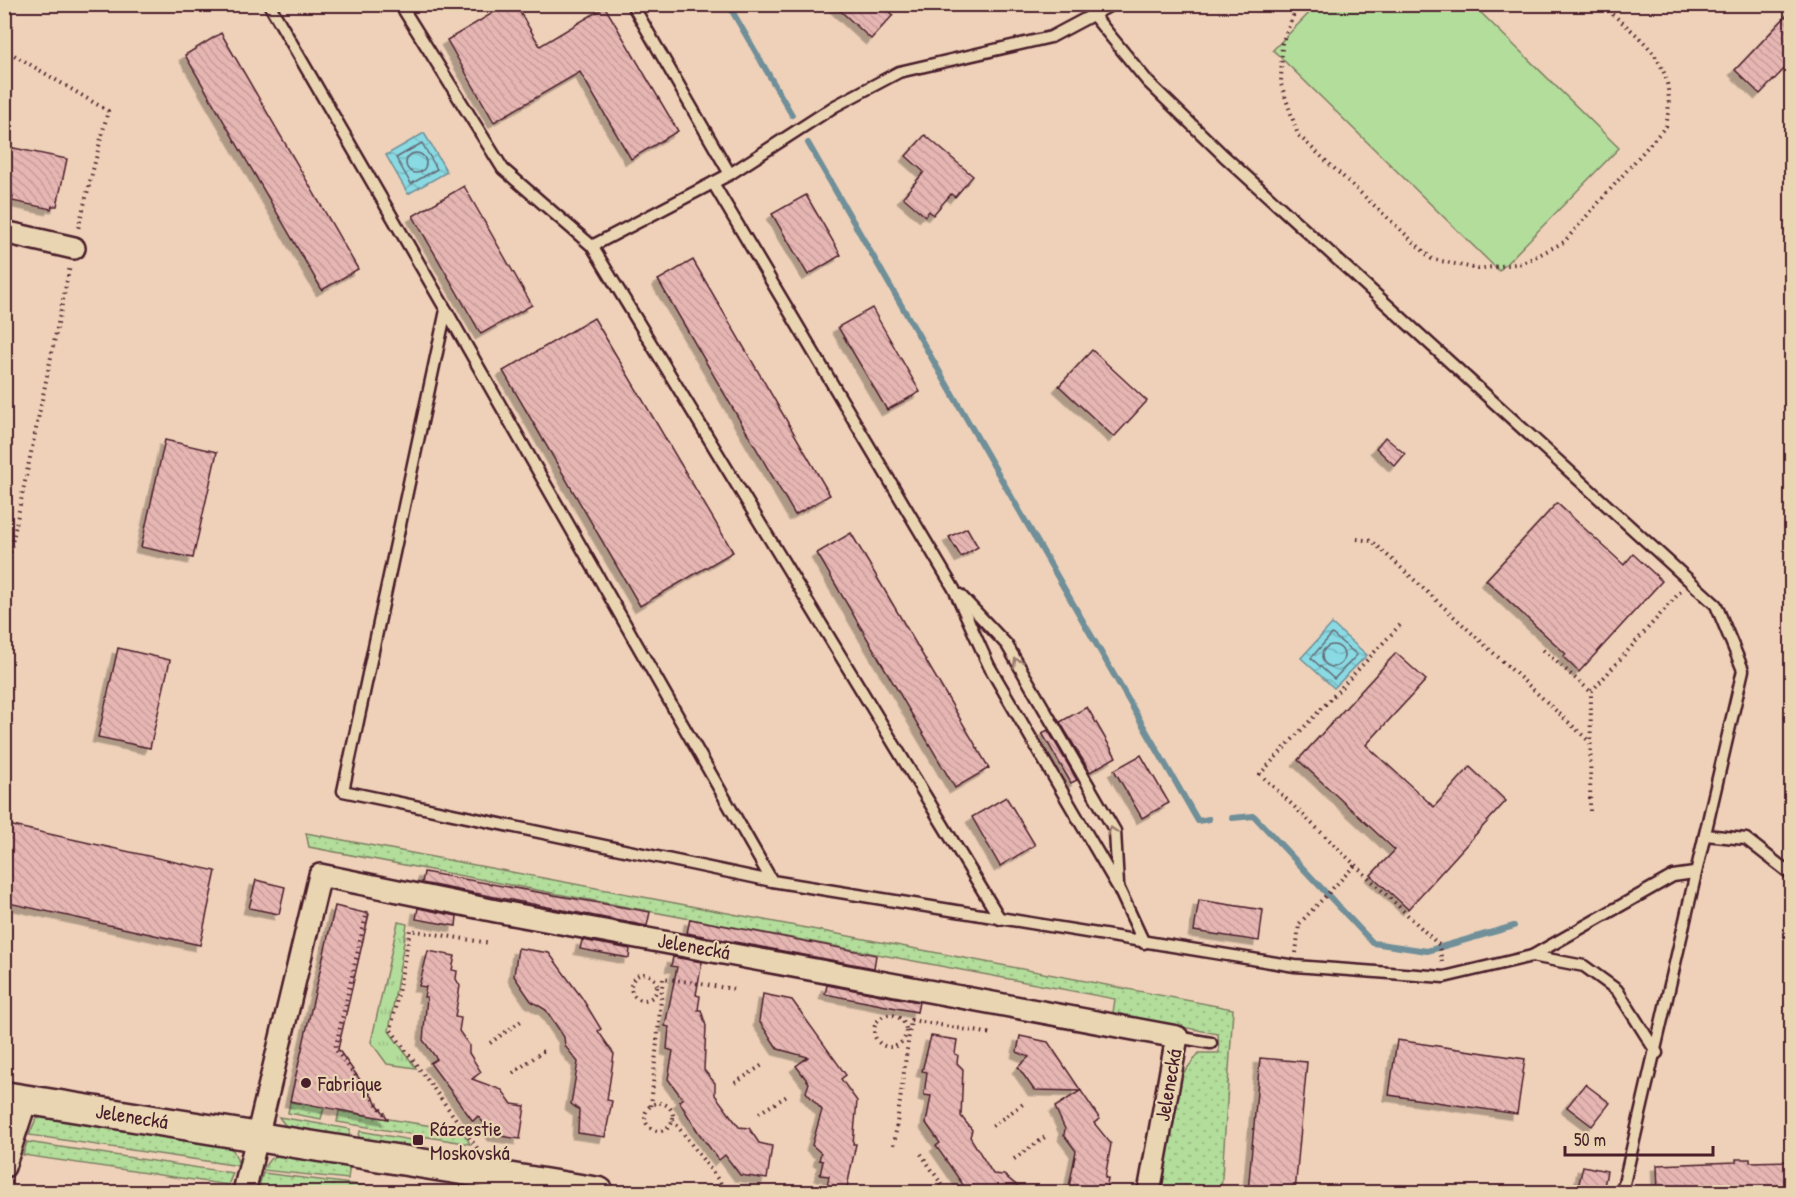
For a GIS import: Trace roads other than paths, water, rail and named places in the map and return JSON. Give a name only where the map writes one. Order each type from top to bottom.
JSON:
[{"type":"street","points":[[4,232],[74,248]]},
{"type":"street","name":"Jelenecká","points":[[259,1137],[320,875],[496,911],[1177,1037],[1149,1192]]},
{"type":"street","points":[[4,1167],[15,1098]]},
{"type":"street","name":"Jelenecká","points":[[15,1098],[259,1137],[503,1185],[599,1192]]},
{"type":"street","points":[[244,1192],[259,1137]]},
{"type":"lane","points":[[269,4],[772,881]]},
{"type":"lane","points":[[400,4],[503,169],[592,246],[1000,919]]},
{"type":"lane","points":[[632,4],[730,174]]},
{"type":"lane","points":[[592,246],[730,174],[835,106],[899,72],[1051,37],[1113,4]]},
{"type":"lane","points":[[1094,16],[1148,82],[1224,156],[1716,605],[1743,670],[1694,873],[1657,1053],[1622,1192]]},
{"type":"lane","points":[[713,183],[954,589],[988,666],[1119,889],[1144,943]]},
{"type":"lane","points":[[446,310],[343,791],[772,881],[1295,966],[1444,977],[1532,956],[1673,876],[1694,873]]},
{"type":"lane","points":[[954,589],[1007,645],[1115,831],[1119,889]]},
{"type":"lane","points":[[1705,835],[1746,839],[1791,875]]},
{"type":"lane","points":[[1532,956],[1584,966],[1617,990],[1657,1053]]},
{"type":"lane","points":[[1177,1037],[1211,1043]]},
{"type":"water","points":[[424,133],[447,172],[408,194],[386,155]]},
{"type":"water","points":[[1332,624],[1367,655],[1334,688],[1301,658]]},
{"type":"waterway","points":[[728,4],[792,115]]},
{"type":"waterway","points":[[808,143],[1198,821],[1209,819]]},
{"type":"waterway","points":[[1232,818],[1254,816],[1373,943],[1427,951],[1514,926]]},
{"type":"place","name":"Fabrique","points":[[306,1083]]},
{"type":"place","name":"Rázcestie Moskovská","points":[[418,1140]]}]
